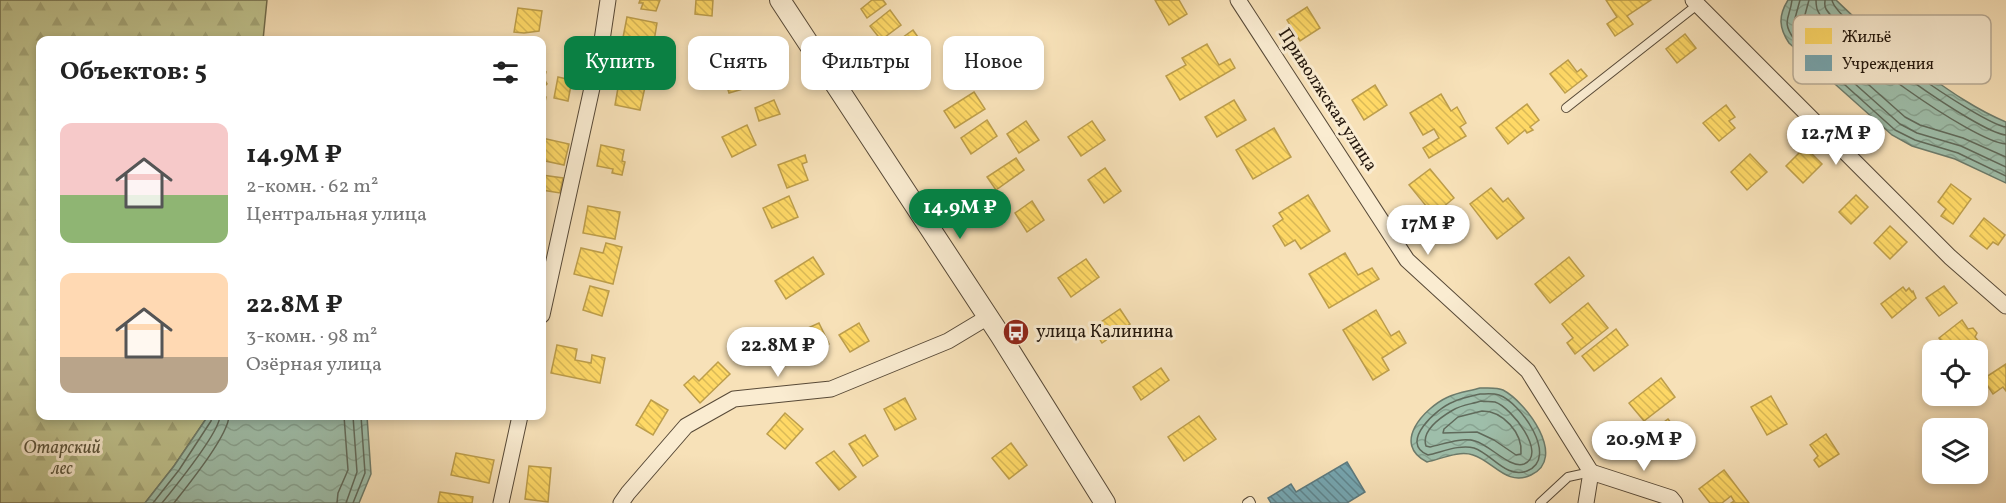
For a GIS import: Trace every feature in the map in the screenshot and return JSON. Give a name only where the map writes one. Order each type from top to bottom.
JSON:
[{"type":"street","points":[[546,297],[601,47],[608,0]]},
{"type":"street","points":[[780,0],[988,317],[1105,503]]},
{"type":"street","name":"Приволжская улица","points":[[1238,0],[1407,260],[1528,371],[1591,472]]},
{"type":"street","points":[[1695,2],[1950,257],[2006,306]]},
{"type":"street","points":[[621,503],[686,426],[734,399],[831,389],[948,341],[988,317]]},
{"type":"street","points":[[504,502],[519,420]]},
{"type":"street","points":[[1586,503],[1591,472],[1671,498],[1675,503]]},
{"type":"lane","points":[[1566,108],[1695,2]]},
{"type":"lane","points":[[1540,503],[1568,477],[1591,472]]},
{"type":"green space","name":"Отарский лес","points":[[0,0],[267,0],[263,36],[36,36],[36,420],[205,420],[145,503],[0,503]]},
{"type":"water","points":[[1788,0],[1836,0],[1852,15],[1793,15],[1793,47],[1783,32],[1781,17]]},
{"type":"water","points":[[1835,84],[1941,84],[1964,100],[2006,122],[2006,183],[1955,159],[1912,146],[1892,135]]},
{"type":"water","points":[[1480,388],[1501,389],[1512,396],[1532,418],[1540,431],[1545,456],[1541,467],[1531,475],[1522,478],[1507,476],[1480,458],[1468,454],[1456,454],[1427,462],[1417,454],[1412,446],[1411,436],[1415,427],[1430,409],[1448,397]]},
{"type":"water","points":[[205,420],[367,420],[371,474],[359,503],[145,503]]},
{"type":"building: Жильё","points":[[640,0],[660,0],[656,11],[641,9],[643,3],[639,3]]},
{"type":"building: Жильё","points":[[696,0],[713,0],[712,16],[695,14]]},
{"type":"building: Жильё","points":[[872,0],[883,0],[886,4],[867,18],[861,9]]},
{"type":"building: Жильё","points":[[1155,0],[1179,0],[1187,14],[1169,25]]},
{"type":"building: Жильё","points":[[1606,0],[1651,0],[1627,16],[1633,24],[1615,36],[1607,24],[1617,17]]},
{"type":"building: Жильё","points":[[1307,7],[1320,28],[1300,41],[1287,20]]},
{"type":"building: Жильё","points":[[518,8],[542,11],[539,31],[514,32]]},
{"type":"building: Жильё","points":[[890,10],[901,25],[886,36],[878,36],[870,26]]},
{"type":"building: Жильё","points":[[627,17],[657,23],[655,36],[623,36]]},
{"type":"building: Жильё","points":[[913,30],[917,36],[905,36]]},
{"type":"building: Жильё","points":[[1685,34],[1696,48],[1677,63],[1666,49]]},
{"type":"building: Жильё","points":[[1207,44],[1219,65],[1230,59],[1235,68],[1180,100],[1166,76],[1186,65],[1182,58]]},
{"type":"building: Жильё","points":[[1568,60],[1577,72],[1581,69],[1587,76],[1565,93],[1550,74]]},
{"type":"building: Жильё","points":[[558,77],[564,78],[564,90],[570,90],[568,101],[554,98]]},
{"type":"building: Жильё","points":[[1375,85],[1387,105],[1364,120],[1352,100]]},
{"type":"building: Жильё","points":[[618,90],[644,90],[640,110],[615,105]]},
{"type":"building: Жильё","points":[[974,92],[985,109],[955,128],[944,111]]},
{"type":"building: Жильё","points":[[1441,94],[1451,111],[1457,107],[1466,123],[1460,127],[1466,136],[1429,158],[1423,148],[1439,138],[1434,129],[1423,135],[1410,113]]},
{"type":"building: Жильё","points":[[774,100],[780,114],[759,121],[755,108]]},
{"type":"building: Жильё","points":[[1234,100],[1246,120],[1217,137],[1205,117]]},
{"type":"building: Жильё","points":[[1527,104],[1539,120],[1530,127],[1533,130],[1527,133],[1525,130],[1508,144],[1496,128]]},
{"type":"building: Жильё","points":[[1726,105],[1735,117],[1729,121],[1735,128],[1719,141],[1703,123]]},
{"type":"building: Жильё","points":[[987,120],[997,136],[971,154],[961,138]]},
{"type":"building: Жильё","points":[[1026,121],[1039,140],[1019,153],[1007,134]]},
{"type":"building: Жильё","points":[[1092,121],[1105,140],[1081,156],[1068,137]]},
{"type":"building: Жильё","points":[[747,125],[756,145],[732,157],[722,137]]},
{"type":"building: Жильё","points":[[1274,128],[1291,157],[1253,179],[1236,150]]},
{"type":"building: Жильё","points":[[546,139],[569,144],[564,165],[546,161]]},
{"type":"building: Жильё","points":[[601,145],[624,150],[622,161],[625,162],[622,175],[612,173],[613,169],[597,166]]},
{"type":"building: Жильё","points":[[1805,147],[1822,164],[1803,183],[1786,166]]},
{"type":"building: Жильё","points":[[1750,154],[1767,172],[1747,190],[1731,172]]},
{"type":"building: Жильё","points":[[805,155],[807,162],[802,164],[808,180],[787,188],[778,165]]},
{"type":"building: Жильё","points":[[1016,158],[1024,170],[996,190],[987,177]]},
{"type":"building: Жильё","points":[[1105,168],[1121,191],[1104,203],[1088,180]]},
{"type":"building: Жильё","points":[[1430,169],[1454,198],[1419,227],[1412,218],[1427,207],[1409,185]]},
{"type":"building: Жильё","points":[[546,176],[563,178],[560,193],[546,191]]},
{"type":"building: Жильё","points":[[1951,184],[1971,199],[1953,224],[1941,216],[1946,209],[1938,202]]},
{"type":"building: Жильё","points":[[1491,188],[1503,202],[1508,198],[1524,218],[1497,239],[1470,204]]},
{"type":"building: Жильё","points":[[1308,195],[1330,231],[1301,249],[1295,240],[1285,246],[1273,226],[1283,219],[1279,213]]},
{"type":"building: Жильё","points":[[1856,195],[1868,207],[1851,224],[1839,212]]},
{"type":"building: Жильё","points":[[789,196],[798,217],[772,228],[763,208]]},
{"type":"building: Жильё","points":[[1032,201],[1044,220],[1027,232],[1015,213]]},
{"type":"building: Жильё","points":[[588,206],[620,212],[615,239],[583,233]]},
{"type":"building: Жильё","points":[[1984,218],[2005,235],[1998,245],[1993,242],[1987,249],[1970,236]]},
{"type":"building: Жильё","points":[[1890,226],[1907,242],[1890,259],[1874,243]]},
{"type":"building: Жильё","points":[[606,243],[622,247],[613,284],[574,274],[581,248],[603,253]]},
{"type":"building: Жильё","points":[[1345,253],[1358,275],[1372,268],[1379,279],[1329,308],[1309,274]]},
{"type":"building: Жильё","points":[[813,257],[824,274],[786,299],[775,281]]},
{"type":"building: Жильё","points":[[1569,257],[1584,276],[1550,303],[1535,284]]},
{"type":"building: Жильё","points":[[1086,259],[1099,277],[1071,297],[1058,278]]},
{"type":"building: Жильё","points":[[590,286],[609,291],[602,316],[583,310]]},
{"type":"building: Жильё","points":[[1944,286],[1957,303],[1939,316],[1926,298]]},
{"type":"building: Жильё","points":[[1903,287],[1906,291],[1909,288],[1913,291],[1916,298],[1892,318],[1881,304]]},
{"type":"building: Жильё","points":[[1588,303],[1608,328],[1575,354],[1567,343],[1573,338],[1562,324]]},
{"type":"building: Жильё","points":[[1120,309],[1130,324],[1102,343],[1092,328]]},
{"type":"building: Жильё","points":[[1376,310],[1391,336],[1399,331],[1406,343],[1382,358],[1389,370],[1373,380],[1343,330]]},
{"type":"building: Жильё","points":[[1962,320],[1968,329],[1973,328],[1977,333],[1975,337],[1977,340],[1941,340],[1939,338]]},
{"type":"building: Жильё","points":[[819,323],[829,344],[816,351],[808,335],[804,337],[801,331]]},
{"type":"building: Жильё","points":[[859,323],[869,341],[850,352],[839,335]]},
{"type":"building: Жильё","points":[[1616,329],[1628,345],[1594,371],[1582,356]]},
{"type":"building: Жильё","points":[[557,345],[577,349],[575,360],[591,363],[592,355],[605,358],[600,383],[551,373]]},
{"type":"building: Жильё","points":[[718,362],[730,374],[700,403],[684,385],[694,376],[699,381]]},
{"type":"building: Жильё","points":[[2006,364],[2006,391],[2003,387],[1993,394],[1988,386],[1988,376]]},
{"type":"building: Жильё","points":[[1161,368],[1169,380],[1141,400],[1133,387]]},
{"type":"building: Жильё","points":[[1661,378],[1675,397],[1644,421],[1629,403]]},
{"type":"building: Жильё","points":[[1771,396],[1787,424],[1767,435],[1751,407]]},
{"type":"building: Жильё","points":[[905,398],[916,419],[895,430],[884,409]]},
{"type":"building: Жильё","points":[[651,400],[668,410],[653,435],[636,425]]},
{"type":"building: Жильё","points":[[785,413],[803,429],[785,449],[767,434]]},
{"type":"building: Жильё","points":[[1199,416],[1216,439],[1184,461],[1168,437]]},
{"type":"building: Жильё","points":[[1668,419],[1678,432],[1662,444],[1652,431]]},
{"type":"building: Жильё","points":[[1826,434],[1839,454],[1819,467],[1814,460],[1818,456],[1810,445]]},
{"type":"building: Жильё","points":[[865,435],[878,456],[863,466],[849,444]]},
{"type":"building: Жильё","points":[[1011,443],[1027,465],[1009,479],[992,458]]},
{"type":"building: Жильё","points":[[834,451],[856,477],[839,490],[816,463]]},
{"type":"building: Жильё","points":[[456,453],[494,460],[489,483],[451,475]]},
{"type":"building: Жильё","points":[[529,466],[551,468],[548,502],[525,499]]},
{"type":"building: Жильё","points":[[1724,470],[1749,503],[1731,503],[1734,501],[1731,496],[1722,503],[1710,503],[1699,489]]},
{"type":"building: Жильё","points":[[440,492],[473,497],[472,503],[438,503]]},
{"type":"building: Учреждения","points":[[1347,462],[1365,492],[1347,503],[1271,503],[1268,498],[1291,484],[1296,492]]},
{"type":"place","name":"улица Калинина","points":[[1016,332]]}]
